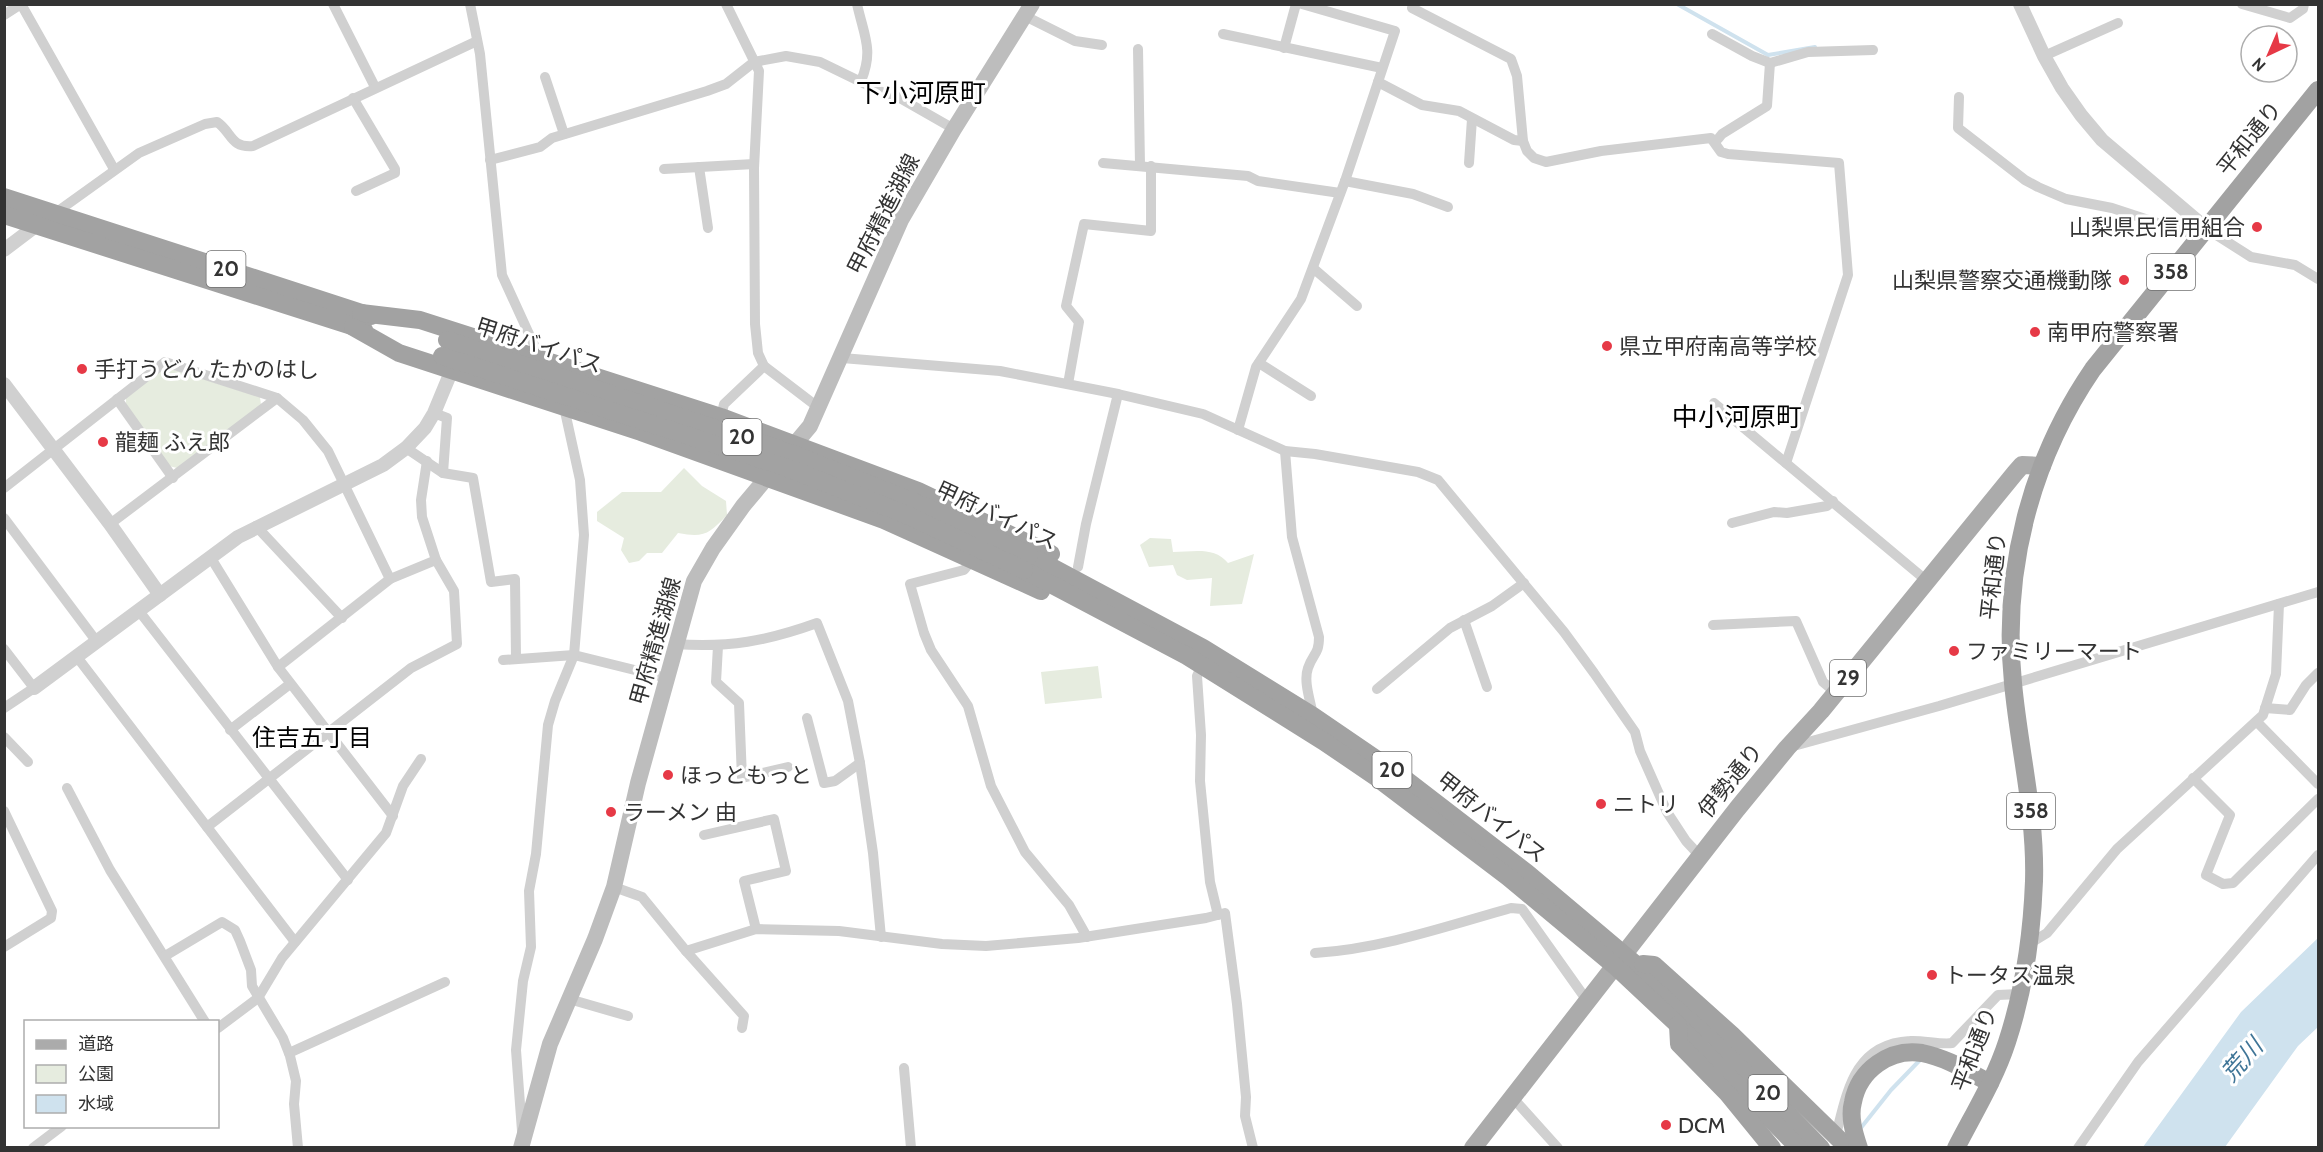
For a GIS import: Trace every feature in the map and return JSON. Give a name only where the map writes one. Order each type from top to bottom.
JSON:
[{"type":"highway","name":"平和通り","points":[[1956,1148],[1990,1083],[2007,1042],[2029,944],[2034,849],[2013,682],[2010,619],[2012,586],[2020,537],[2042,466],[2076,394],[2093,369],[2319,90]]},
{"type":"highway","name":"甲府バイパス","points":[[4,197],[357,320],[447,356],[796,455],[912,501],[1027,562],[1178,634],[1313,716],[1401,776],[1527,873],[1625,962],[1821,1148]]},
{"type":"highway","name":"甲府バイパス","points":[[4,215],[357,320]]},
{"type":"highway","points":[[357,320],[420,320],[721,417],[918,491],[1078,567],[1150,606],[1178,634]]},
{"type":"highway","points":[[357,320],[399,353],[447,356],[564,407],[768,477],[884,520],[1059,600],[1138,642],[1195,661]]},
{"type":"highway","name":"甲府バイパス","points":[[1027,562],[1195,661],[1323,741],[1376,777],[1625,962],[1678,1025],[1710,1045],[1799,1148]]},
{"type":"highway","points":[[1625,962],[1654,965],[1732,1035],[1842,1141]]},
{"type":"highway","points":[[1678,1025],[1679,1044],[1728,1094],[1772,1148]]},
{"type":"highway","points":[[1859,1148],[1852,1118],[1852,1103],[1856,1090],[1880,1061],[1899,1053],[1919,1053],[1944,1059],[1990,1083]]},
{"type":"main road","name":"甲府精進湖線","points":[[522,1144],[550,1044],[596,939],[614,886],[638,783],[694,581],[713,548],[743,506],[810,426],[901,220],[954,129],[1029,10]]},
{"type":"main road","name":"伊勢通り","points":[[1473,1148],[1588,1002],[1625,962],[1700,856],[2022,465],[2042,466]]},
{"type":"street","points":[[4,15],[21,4],[114,169]]},
{"type":"street","points":[[333,4],[375,87]]},
{"type":"street","points":[[470,4],[480,54],[502,276],[540,358]]},
{"type":"street","points":[[726,4],[759,70],[754,164],[755,324],[758,353],[764,366],[819,408]]},
{"type":"street","points":[[857,4],[869,53],[868,64],[861,81]]},
{"type":"street","points":[[1284,48],[1296,4]]},
{"type":"street","points":[[1238,430],[1258,363],[1301,299],[1345,181],[1395,31],[1302,4]]},
{"type":"street","points":[[2020,4],[2044,56],[2074,106],[2102,140],[2207,229],[2251,256],[2295,265],[2319,279]]},
{"type":"street","points":[[2242,4],[2290,18],[2303,9],[2304,4]]},
{"type":"street","points":[[1412,8],[1511,59],[1517,76],[1523,141],[1527,151],[1534,158],[1546,162],[1601,151],[1712,138],[1721,152],[1728,154],[1839,163],[1848,275],[1786,463]]},
{"type":"street","points":[[1029,10],[1075,40],[1102,45]]},
{"type":"street","points":[[2044,56],[2118,23]]},
{"type":"street","points":[[1223,34],[1382,68]]},
{"type":"street","points":[[1712,34],[1770,63],[1808,52],[1873,50]]},
{"type":"street","points":[[4,250],[139,153],[205,124],[218,122],[243,147],[253,146],[477,41]]},
{"type":"street","points":[[1068,384],[1079,322],[1066,306],[1083,224],[1151,231],[1138,49]]},
{"type":"street","points":[[490,160],[540,147],[552,138],[726,84],[754,62],[786,56],[820,62],[894,98],[898,97],[954,129]]},
{"type":"street","points":[[1718,139],[1722,134],[1767,106],[1770,63]]},
{"type":"street","points":[[545,77],[564,134]]},
{"type":"street","points":[[1378,82],[1422,105],[1459,111],[1514,140],[1523,141]]},
{"type":"street","points":[[1959,97],[1958,128],[2025,180],[2066,199],[2112,208],[2185,232]]},
{"type":"street","points":[[353,98],[395,169],[394,173],[356,191]]},
{"type":"street","points":[[1469,163],[1472,119]]},
{"type":"street","points":[[1103,163],[1248,176],[1258,181],[1340,193]]},
{"type":"street","points":[[664,169],[754,164]]},
{"type":"street","points":[[699,167],[708,228]]},
{"type":"street","points":[[1345,181],[1413,194],[1448,207]]},
{"type":"street","points":[[1313,268],[1357,306]]},
{"type":"street","points":[[4,708],[77,657],[238,537],[256,526],[383,465],[406,448],[435,413],[447,356]]},
{"type":"street","points":[[842,358],[1000,371],[1118,394],[1203,414],[1284,452],[1316,453],[1418,472],[1438,480],[1564,632],[1635,732],[1640,751],[1667,812],[1686,841],[1700,856]]},
{"type":"street","points":[[4,488],[165,362],[277,398],[303,420],[328,451],[390,579]]},
{"type":"street","points":[[1258,363],[1311,396]]},
{"type":"street","points":[[721,417],[724,404],[764,366]]},
{"type":"street","points":[[4,384],[110,524],[160,595]]},
{"type":"street","points":[[1078,567],[1086,524],[1118,394]]},
{"type":"street","points":[[110,524],[277,398]]},
{"type":"street","points":[[117,399],[173,478]]},
{"type":"street","points":[[1714,403],[1927,580]]},
{"type":"street","points":[[522,1144],[516,1050],[524,981],[531,947],[529,891],[536,854],[548,724],[574,655],[584,536],[580,480],[564,407]]},
{"type":"street","points":[[435,413],[447,418],[443,474]]},
{"type":"street","points":[[406,448],[443,474],[473,478],[492,582],[515,579],[516,658]]},
{"type":"street","points":[[1284,452],[1292,537],[1319,637],[1319,650],[1308,668],[1306,678],[1313,716]]},
{"type":"street","points":[[207,827],[411,668],[457,644],[454,591],[436,560],[422,517],[421,500],[427,461]]},
{"type":"street","points":[[1732,524],[1774,512],[1787,513],[1827,506],[1833,501]]},
{"type":"street","points":[[4,518],[97,642]]},
{"type":"street","points":[[256,526],[342,618]]},
{"type":"street","points":[[212,558],[278,667],[393,816]]},
{"type":"street","points":[[278,667],[390,579],[436,560]]},
{"type":"street","points":[[972,560],[964,570],[910,584],[924,633],[932,650],[968,706],[991,786],[1025,852],[1069,905],[1087,937]]},
{"type":"street","points":[[1377,689],[1450,627],[1492,606],[1524,583]]},
{"type":"street","points":[[1787,748],[2086,663],[2319,592]]},
{"type":"street","points":[[2029,944],[2047,933],[2117,849],[2257,722],[2265,708],[2276,674],[2279,604]]},
{"type":"street","points":[[139,611],[348,880]]},
{"type":"street","points":[[1464,620],[1487,687]]},
{"type":"street","points":[[1713,625],[1796,621],[1823,682],[1836,693]]},
{"type":"street","points":[[675,644],[718,646],[750,643],[817,623],[848,701],[873,853],[881,937]]},
{"type":"street","points":[[718,646],[716,682],[738,703],[742,778],[789,767]]},
{"type":"street","points":[[4,649],[34,688]]},
{"type":"street","points":[[503,660],[574,655],[667,678]]},
{"type":"street","points":[[77,657],[295,942]]},
{"type":"street","points":[[1195,661],[1201,735],[1200,781],[1210,882],[1218,915]]},
{"type":"street","points":[[2265,708],[2290,710],[2306,685],[2319,673]]},
{"type":"street","points":[[230,730],[290,684]]},
{"type":"street","points":[[807,718],[824,783],[835,781],[860,763]]},
{"type":"street","points":[[2257,722],[2319,784]]},
{"type":"street","points":[[4,737],[28,762]]},
{"type":"street","points":[[219,1027],[258,998],[282,958],[386,833],[403,786],[421,759]]},
{"type":"street","points":[[2193,778],[2230,814],[2206,875],[2223,884],[2233,883],[2319,799]]},
{"type":"street","points":[[67,788],[110,870],[204,1020]]},
{"type":"street","points":[[4,812],[52,911],[51,918],[4,947]]},
{"type":"street","points":[[704,835],[774,819],[786,871],[744,880],[756,929]]},
{"type":"street","points":[[2078,1148],[2138,1062],[2319,855]]},
{"type":"street","points":[[614,886],[642,897],[744,1016],[742,1028]]},
{"type":"street","points":[[1315,953],[1341,952],[1511,908],[1522,909],[1588,1002]]},
{"type":"street","points":[[686,951],[756,929],[838,931],[942,944],[986,946],[1087,937],[1225,913],[1237,1004],[1246,1097],[1245,1116],[1253,1148]]},
{"type":"street","points":[[165,956],[222,922],[235,930],[258,998],[283,1038],[289,1053],[296,1082],[294,1104],[298,1148]]},
{"type":"street","points":[[289,1053],[445,982]]},
{"type":"street","points":[[1842,1141],[1851,1078],[1875,1053],[1888,1046],[1907,1041],[1952,1043],[1998,995],[2019,994]]},
{"type":"street","points":[[569,999],[628,1016]]},
{"type":"street","points":[[904,1068],[911,1148]]},
{"type":"street","points":[[1513,1098],[1558,1148]]},
{"type":"street","points":[[33,1148],[59,1128]]},
{"type":"green space","points":[[165,367],[260,397],[261,405],[177,468],[169,466],[126,404],[126,398]]},
{"type":"green space","points":[[684,468],[702,486],[726,501],[727,515],[706,533],[694,535],[678,533],[662,553],[647,553],[639,561],[629,563],[621,550],[624,538],[597,521],[597,512],[622,492],[661,492]]},
{"type":"green space","points":[[1150,538],[1171,539],[1173,552],[1210,552],[1228,563],[1254,554],[1242,604],[1210,606],[1212,578],[1187,580],[1177,575],[1173,565],[1149,567],[1140,545]]},
{"type":"green space","points":[[1098,666],[1102,698],[1045,704],[1041,672]]},
{"type":"water","name":"荒川","points":[[2318,938],[2318,1027],[2298,1046],[2225,1147],[2143,1147],[2241,1012]]},
{"type":"waterway","points":[[1677,4],[1768,55],[1815,47]]},
{"type":"waterway","points":[[1860,1129],[1891,1090],[1920,1060]]},
{"type":"place","name":"山梨県民信用組合","points":[[2257,227]]},
{"type":"place","name":"山梨県警察交通機動隊","points":[[2124,280]]},
{"type":"place","name":"南甲府警察署","points":[[2035,332]]},
{"type":"place","name":"県立甲府南高等学校","points":[[1607,346]]},
{"type":"place","name":"手打うどん たかのはし","points":[[82,369]]},
{"type":"place","name":"龍麺 ふえ郎","points":[[103,442]]},
{"type":"place","name":"ファミリーマート","points":[[1954,651]]},
{"type":"place","name":"ほっともっと","points":[[668,775]]},
{"type":"place","name":"ニトリ","points":[[1601,804]]},
{"type":"place","name":"ラーメン 由","points":[[611,812]]},
{"type":"place","name":"トータス温泉","points":[[1932,975]]},
{"type":"place","name":"DCM","points":[[1666,1125]]},
{"type":"district","name":"下小河原町","points":[[921,93]]},
{"type":"district","name":"中小河原町","points":[[1737,417]]},
{"type":"district","name":"住吉五丁目","points":[[312,738]]}]
